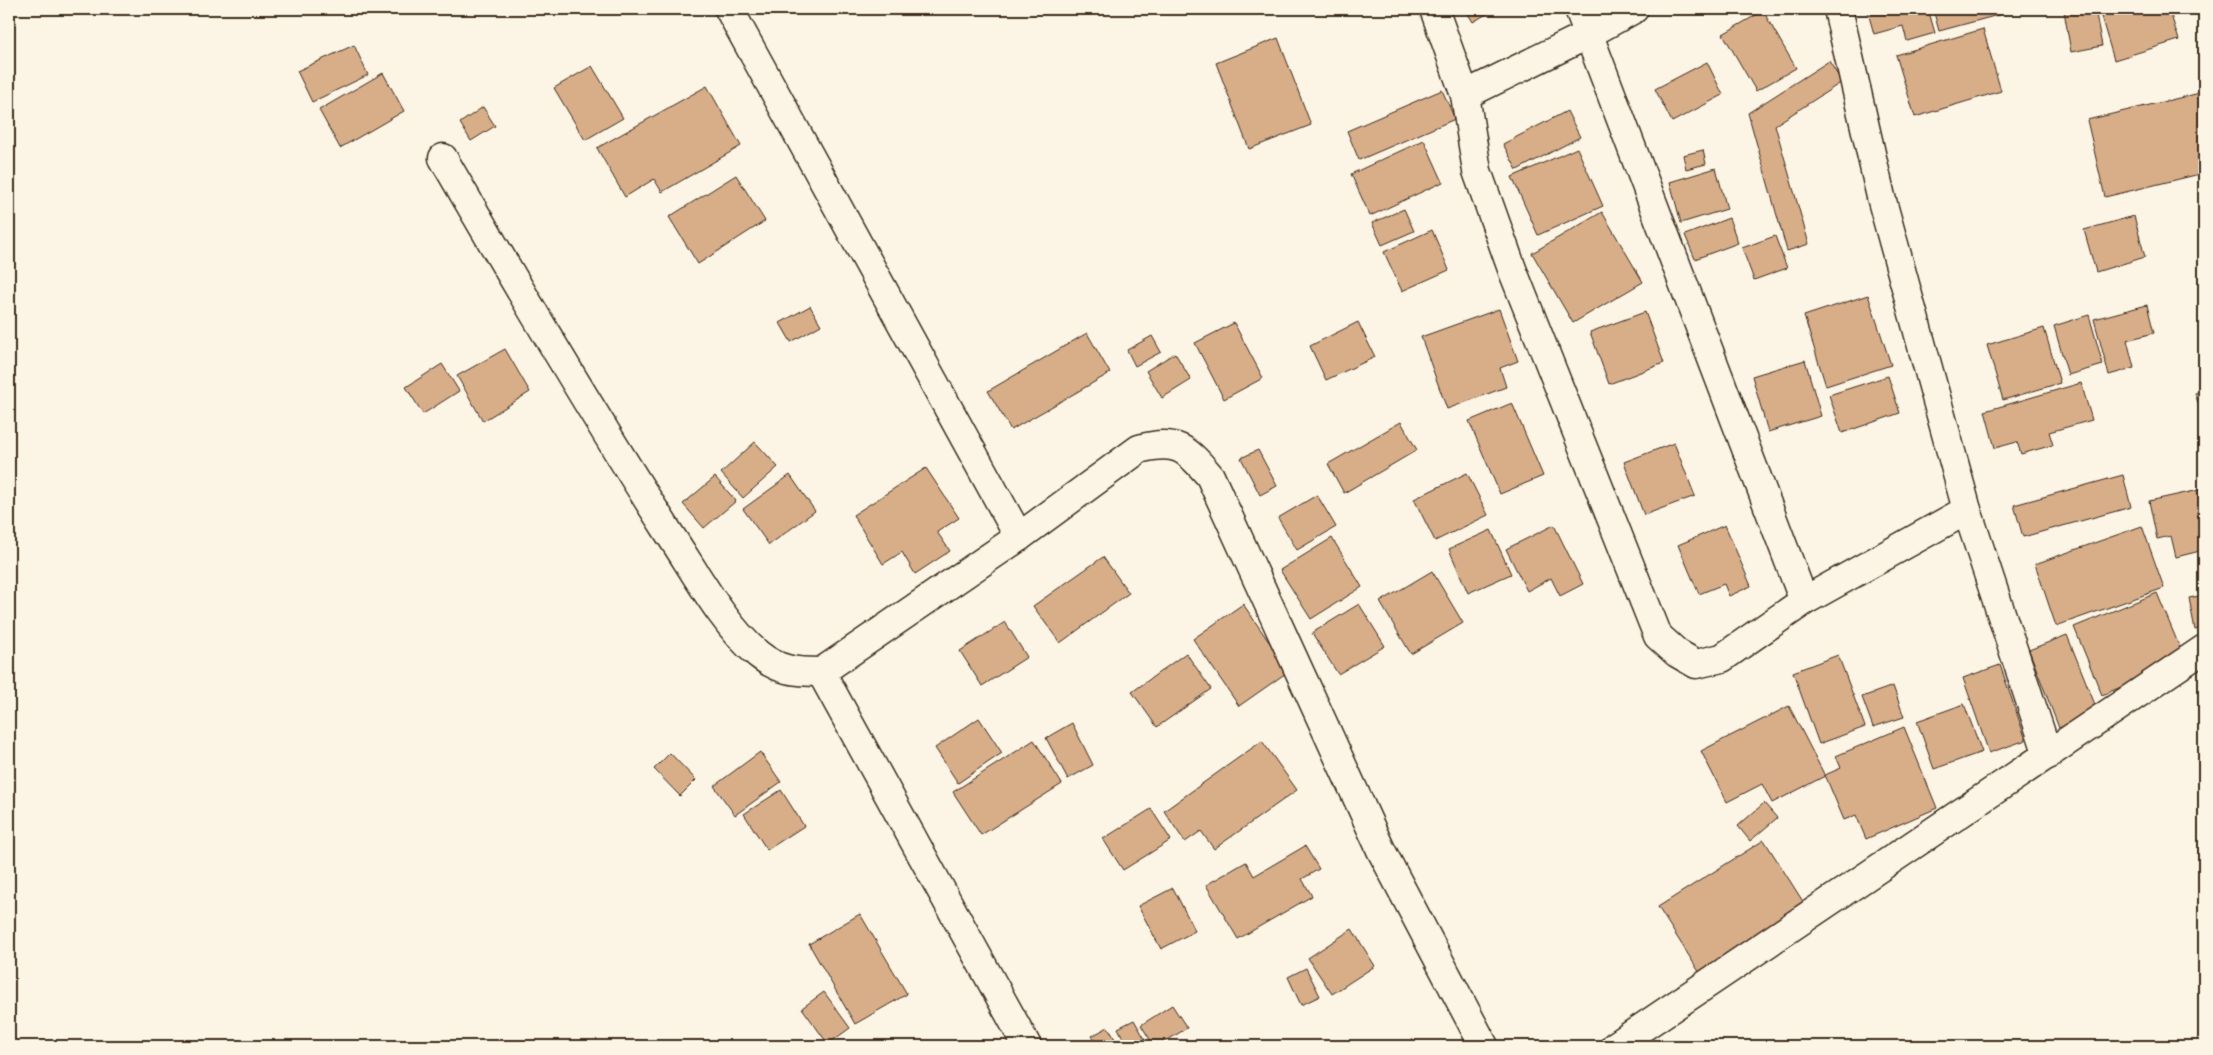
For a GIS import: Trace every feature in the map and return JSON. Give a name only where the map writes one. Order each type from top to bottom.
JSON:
[{"type":"street","points":[[729,9],[1019,537]]},
{"type":"street","points":[[1434,9],[1465,95],[1477,171],[1512,270],[1658,636],[1677,653],[1696,664],[1722,658],[1804,601],[1966,510]]},
{"type":"street","points":[[1579,9],[1587,35],[1804,601]]},
{"type":"street","points":[[1465,95],[1587,35],[1634,9]]},
{"type":"street","points":[[1838,9],[1881,197],[1966,510],[2048,755]]},
{"type":"street","points":[[443,158],[542,328],[654,509],[722,612],[757,653],[772,665],[792,672],[821,672],[1019,537],[1139,449],[1158,444],[1179,447],[1194,457],[1210,476],[1380,850],[1484,1046]]},
{"type":"street","points":[[1615,1046],[2204,649]]},
{"type":"street","points":[[821,672],[1027,1046]]},
{"type":"building","points":[[1465,9],[1495,9],[1473,22]]},
{"type":"building","points":[[1867,9],[1928,9],[1935,33],[1907,41],[1903,26],[1874,34]]},
{"type":"building","points":[[1933,9],[2001,9],[2002,14],[1939,31]]},
{"type":"building","points":[[2095,9],[2102,46],[2071,52],[2064,11]]},
{"type":"building","points":[[2116,9],[2169,9],[2179,40],[2114,60],[2100,13]]},
{"type":"building","points":[[1763,11],[1796,68],[1756,91],[1723,34]]},
{"type":"building","points":[[1983,29],[2001,91],[1915,117],[1896,55]]},
{"type":"building","points":[[1278,38],[1311,125],[1249,149],[1216,63]]},
{"type":"building","points":[[354,45],[368,75],[312,102],[297,71]]},
{"type":"building","points":[[1829,61],[1842,82],[1775,125],[1809,244],[1787,251],[1748,113]]},
{"type":"building","points":[[1707,62],[1723,95],[1672,122],[1655,89]]},
{"type":"building","points":[[592,66],[623,118],[585,140],[554,88]]},
{"type":"building","points":[[383,73],[404,111],[340,148],[319,110]]},
{"type":"building","points":[[707,86],[741,146],[662,192],[654,179],[625,197],[597,148]]},
{"type":"building","points":[[1442,90],[1455,119],[1359,160],[1347,131]]},
{"type":"building","points":[[2204,92],[2204,173],[2105,197],[2087,120]]},
{"type":"building","points":[[483,107],[495,126],[471,141],[460,123]]},
{"type":"building","points":[[1567,111],[1580,137],[1517,170],[1503,144]]},
{"type":"building","points":[[1424,140],[1443,182],[1370,216],[1351,174]]},
{"type":"building","points":[[1577,148],[1603,206],[1538,235],[1512,177]]},
{"type":"building","points":[[1703,150],[1706,164],[1686,169],[1683,155]]},
{"type":"building","points":[[1716,168],[1727,209],[1681,223],[1670,182]]},
{"type":"building","points":[[736,175],[765,221],[698,264],[669,217]]},
{"type":"building","points":[[1404,209],[1414,231],[1382,245],[1372,223]]},
{"type":"building","points":[[1602,212],[1643,282],[1573,323],[1532,253]]},
{"type":"building","points":[[2134,216],[2145,257],[2096,272],[2084,230]]},
{"type":"building","points":[[1729,218],[1738,243],[1695,259],[1685,235]]},
{"type":"building","points":[[1432,230],[1449,270],[1402,291],[1384,252]]},
{"type":"building","points":[[1775,236],[1787,268],[1754,280],[1742,248]]},
{"type":"building","points":[[1868,295],[1891,365],[1826,386],[1804,316]]},
{"type":"building","points":[[2147,305],[2154,333],[2127,340],[2134,368],[2109,375],[2094,319]]},
{"type":"building","points":[[810,306],[821,325],[791,342],[780,323]]},
{"type":"building","points":[[1499,309],[1518,361],[1500,368],[1506,387],[1447,409],[1421,337]]},
{"type":"building","points":[[1645,312],[1664,363],[1609,384],[1590,332]]},
{"type":"building","points":[[2089,315],[2103,365],[2068,375],[2054,326]]},
{"type":"building","points":[[1358,322],[1375,357],[1326,380],[1310,346]]},
{"type":"building","points":[[1234,323],[1263,378],[1224,399],[1195,343]]},
{"type":"building","points":[[2044,328],[2060,383],[2003,400],[1987,345]]},
{"type":"building","points":[[1087,333],[1110,373],[1011,430],[988,391]]},
{"type":"building","points":[[1152,336],[1161,352],[1135,366],[1127,350]]},
{"type":"building","points":[[505,349],[530,392],[483,421],[457,376]]},
{"type":"building","points":[[1175,353],[1191,380],[1162,398],[1146,371]]},
{"type":"building","points":[[1805,360],[1821,416],[1768,432],[1752,376]]},
{"type":"building","points":[[442,364],[459,391],[423,414],[406,387]]},
{"type":"building","points":[[1888,376],[1900,413],[1842,433],[1829,395]]},
{"type":"building","points":[[2081,383],[2092,420],[2049,432],[2053,445],[2021,454],[2017,442],[1995,448],[1985,411]]},
{"type":"building","points":[[2204,390],[2204,422],[2195,393]]},
{"type":"building","points":[[1512,403],[1543,476],[1500,494],[1469,421]]},
{"type":"building","points":[[1401,422],[1417,450],[1344,493],[1328,464]]},
{"type":"building","points":[[755,442],[778,467],[743,498],[721,473]]},
{"type":"building","points":[[1674,443],[1695,496],[1644,515],[1624,462]]},
{"type":"building","points":[[1258,450],[1277,486],[1260,495],[1241,458]]},
{"type":"building","points":[[926,468],[959,518],[937,532],[950,551],[915,574],[902,552],[883,564],[853,515]]},
{"type":"building","points":[[1467,473],[1488,515],[1435,541],[1414,499]]},
{"type":"building","points":[[790,475],[815,511],[769,545],[743,509]]},
{"type":"building","points":[[2123,475],[2131,507],[2023,537],[2014,505]]},
{"type":"building","points":[[715,477],[736,501],[704,528],[683,504]]},
{"type":"building","points":[[2204,489],[2204,550],[2176,557],[2171,536],[2157,539],[2149,501]]},
{"type":"building","points":[[1317,495],[1336,527],[1297,550],[1278,518]]},
{"type":"building","points":[[1554,525],[1583,584],[1560,596],[1551,578],[1527,591],[1506,549]]},
{"type":"building","points":[[1725,525],[1751,586],[1729,596],[1724,584],[1699,594],[1678,545]]},
{"type":"building","points":[[2142,526],[2164,588],[2056,626],[2035,564]]},
{"type":"building","points":[[1491,530],[1511,574],[1468,593],[1449,549]]},
{"type":"building","points":[[1332,538],[1362,587],[1311,619],[1280,570]]},
{"type":"building","points":[[1103,557],[1129,593],[1060,643],[1033,606]]},
{"type":"building","points":[[1432,571],[1463,623],[1411,654],[1380,602]]},
{"type":"building","points":[[2157,593],[2185,660],[2102,695],[2074,627]]},
{"type":"building","points":[[2204,595],[2204,628],[2195,630],[2189,598]]},
{"type":"building","points":[[1243,604],[1289,671],[1239,706],[1193,639]]},
{"type":"building","points":[[1359,604],[1385,646],[1338,674],[1312,633]]},
{"type":"building","points":[[1005,622],[1027,657],[982,686],[960,651]]},
{"type":"building","points":[[2067,635],[2098,712],[2059,728],[2029,650]]},
{"type":"building","points":[[1186,653],[1211,689],[1157,727],[1132,692]]},
{"type":"building","points":[[1838,655],[1865,727],[1819,744],[1793,672]]},
{"type":"building","points":[[2000,665],[2026,740],[1989,753],[1963,678]]},
{"type":"building","points":[[1893,686],[1904,717],[1873,727],[1862,697]]},
{"type":"building","points":[[1964,704],[1982,752],[1934,769],[1917,721]]},
{"type":"building","points":[[1789,706],[1825,776],[1772,803],[1762,784],[1727,802],[1701,751]]},
{"type":"building","points":[[979,718],[1002,753],[958,783],[935,748]]},
{"type":"building","points":[[1072,723],[1093,765],[1068,779],[1046,738]]},
{"type":"building","points":[[1904,727],[1937,808],[1866,839],[1856,815],[1844,820],[1825,775],[1841,768],[1836,756]]},
{"type":"building","points":[[1034,740],[1062,784],[981,835],[953,792]]},
{"type":"building","points":[[1262,741],[1297,790],[1214,849],[1201,831],[1185,842],[1164,811]]},
{"type":"building","points":[[760,752],[781,782],[735,815],[714,786]]},
{"type":"building","points":[[670,753],[696,780],[680,796],[654,769]]},
{"type":"building","points":[[781,790],[804,826],[767,850],[744,814]]},
{"type":"building","points":[[1764,803],[1777,818],[1750,841],[1738,826]]},
{"type":"building","points":[[1151,809],[1171,840],[1123,870],[1103,839]]},
{"type":"building","points":[[1764,840],[1809,911],[1703,978],[1658,907]]},
{"type":"building","points":[[1305,846],[1319,869],[1302,879],[1312,896],[1238,939],[1206,885],[1246,862],[1254,876]]},
{"type":"building","points":[[1173,888],[1195,931],[1161,949],[1138,906]]},
{"type":"building","points":[[860,914],[907,994],[855,1024],[809,944]]},
{"type":"building","points":[[1352,929],[1375,966],[1332,994],[1308,958]]},
{"type":"building","points":[[1306,968],[1320,996],[1301,1005],[1288,977]]},
{"type":"building","points":[[824,992],[850,1028],[828,1044],[802,1008]]},
{"type":"building","points":[[1172,1005],[1187,1028],[1158,1046],[1154,1046],[1141,1025]]},
{"type":"building","points":[[1134,1020],[1149,1046],[1127,1046],[1118,1028]]},
{"type":"building","points":[[1108,1027],[1119,1046],[1098,1046],[1092,1036]]}]
